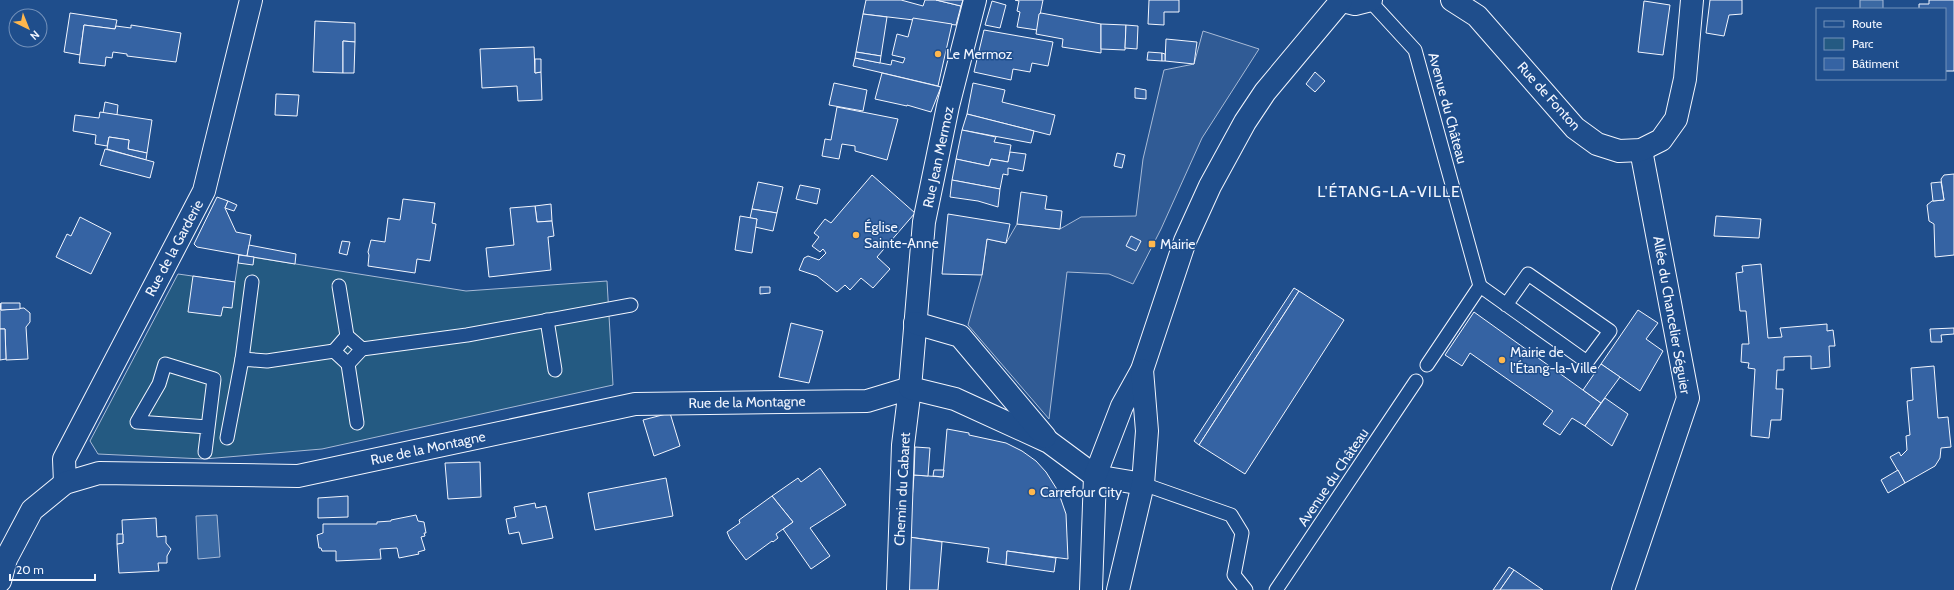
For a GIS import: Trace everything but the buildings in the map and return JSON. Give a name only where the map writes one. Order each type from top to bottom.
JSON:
[{"type":"street","name":"Rue de la Garderie","points":[[65,483],[64,459],[204,191],[251,0]]},
{"type":"street","name":"Rue Jean Mermoz","points":[[910,388],[924,222],[948,106],[975,0]]},
{"type":"street","points":[[1091,590],[1095,476],[1122,406],[1142,370],[1185,241],[1210,186],[1246,122],[1265,92],[1340,1],[1355,4],[1370,0]]},
{"type":"street","name":"Rue de Fonton","points":[[1452,0],[1477,16],[1575,128],[1597,144],[1619,151],[1641,150],[1661,140],[1676,119],[1685,79],[1692,0]]},
{"type":"street","name":"Allée du Chancelier Séguier","points":[[1623,590],[1688,398],[1641,150]]},
{"type":"street","points":[[915,323],[960,336],[1049,442]]},
{"type":"street","points":[[1118,590],[1143,484],[1147,431],[1142,370]]},
{"type":"street","name":"Rue de la Montagne","points":[[0,581],[6,559],[32,510],[65,483],[99,473],[298,476],[635,404],[867,401],[910,388]]},
{"type":"street","points":[[910,388],[955,399],[1049,442],[1095,476],[1143,484]]},
{"type":"street","name":"Chemin du Cabaret","points":[[898,590],[903,445],[910,388]]},
{"type":"lane","name":"Avenue du Château","points":[[1370,0],[1416,50],[1480,286]]},
{"type":"lane","points":[[1428,365],[1480,286],[1506,305],[1587,362],[1610,331],[1528,274],[1506,305]]},
{"type":"lane","points":[[227,438],[242,359],[252,282]]},
{"type":"lane","points":[[339,286],[347,336],[362,349]]},
{"type":"lane","points":[[348,364],[362,349],[467,335],[631,306]]},
{"type":"lane","points":[[547,320],[556,370]]},
{"type":"lane","points":[[242,359],[267,361],[334,351],[347,336]]},
{"type":"lane","points":[[334,351],[348,364],[357,423]]},
{"type":"lane","points":[[205,452],[214,380],[165,364],[159,384],[137,422],[208,427]]},
{"type":"lane","name":"Avenue du Château","points":[[1276,590],[1416,382]]},
{"type":"lane","points":[[1143,484],[1232,515],[1242,533],[1234,575],[1246,590]]},
{"type":"green space","points":[[239,255],[466,291],[607,281],[613,385],[322,449],[204,459],[98,454],[90,441],[178,274],[235,282]]},
{"type":"shaded area","points":[[1860,0],[1883,0],[1883,8],[1860,8]]},
{"type":"shaded area","points":[[1203,31],[1259,49],[1202,138],[1161,229],[1133,284],[1109,274],[1067,272],[1049,419],[968,325],[982,275],[987,239],[1006,243],[1017,224],[1060,229],[1081,217],[1136,216],[1143,159],[1164,70],[1194,64]]},
{"type":"shaded area","points":[[217,515],[220,557],[198,559],[196,516]]},
{"type":"place","name":"Le Mermoz","points":[[938,54]]},
{"type":"place","name":"Église Sainte-Anne","points":[[856,235]]},
{"type":"place","name":"Mairie","points":[[1152,244]]},
{"type":"place","name":"Mairie de l'Étang-la-Ville","points":[[1502,360]]},
{"type":"place","name":"Carrefour City","points":[[1032,492]]},
{"type":"district","name":"L'ÉTANG-LA-VILLE","points":[[1389,191]]}]
